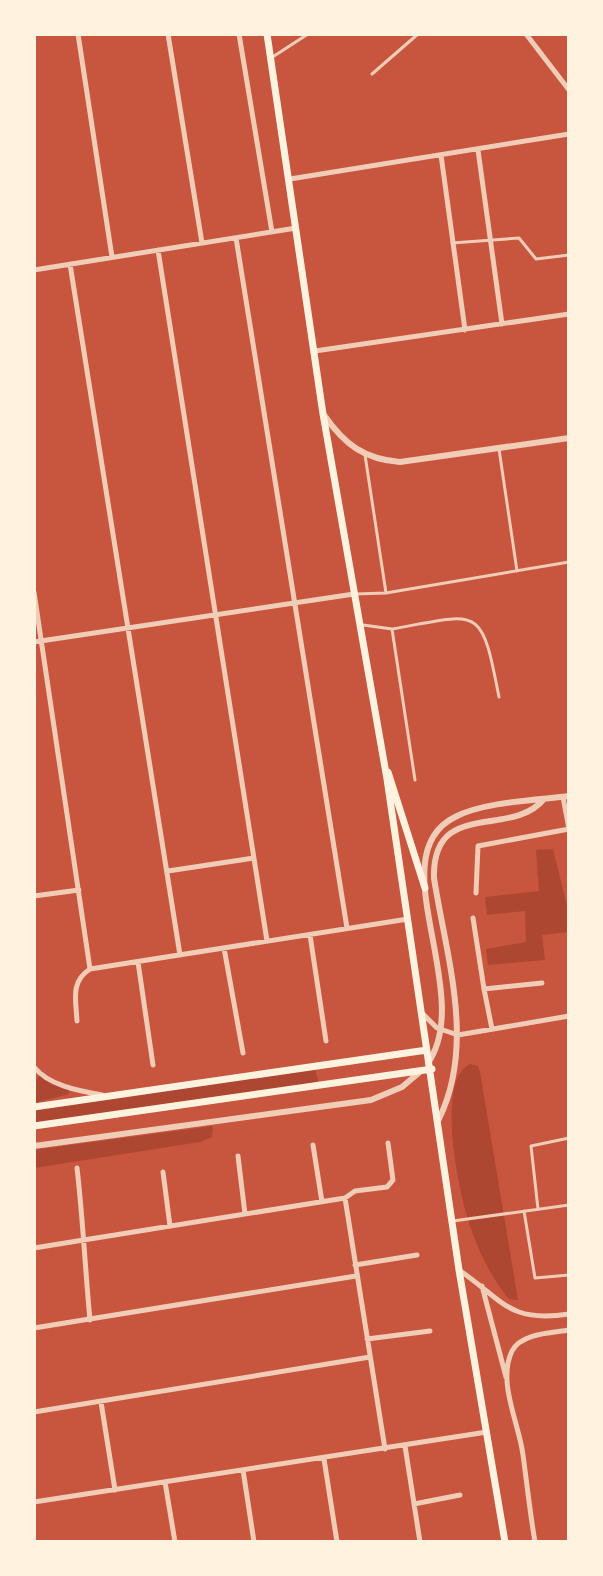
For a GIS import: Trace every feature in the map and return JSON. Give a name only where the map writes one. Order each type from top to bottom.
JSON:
[{"type":"main road","points":[[267,34],[323,414],[383,761],[432,1069],[459,1270],[505,1542]]},
{"type":"main road","points":[[383,761],[425,888]]},
{"type":"main road","points":[[34,1107],[427,1050]]},
{"type":"main road","points":[[319,1066],[322,1084]]},
{"type":"main road","points":[[34,1126],[432,1069]]},
{"type":"street","points":[[78,34],[112,257]]},
{"type":"street","points":[[168,34],[202,243]]},
{"type":"street","points":[[239,34],[272,232]]},
{"type":"street","points":[[527,34],[569,90]]},
{"type":"street","points":[[290,179],[569,134]]},
{"type":"street","points":[[478,150],[502,324]]},
{"type":"street","points":[[441,155],[465,330]]},
{"type":"street","points":[[34,270],[297,228]]},
{"type":"street","points":[[236,238],[347,928]]},
{"type":"street","points":[[158,250],[267,941]]},
{"type":"street","points":[[70,264],[180,955]]},
{"type":"street","points":[[315,351],[569,314]]},
{"type":"street","points":[[323,414],[338,435],[365,455],[400,462],[569,438]]},
{"type":"street","points":[[34,592],[38,642],[90,969]]},
{"type":"street","points":[[38,642],[354,594]]},
{"type":"street","points":[[34,1146],[371,1100],[402,1087],[420,1072],[435,1053],[444,1011],[425,888],[426,852],[431,836],[442,825],[465,812],[566,796],[569,829],[483,843],[476,852],[476,893]]},
{"type":"street","points":[[439,1119],[452,1082],[458,1035],[434,878],[437,853],[444,839],[459,827],[527,813],[544,799]]},
{"type":"street","points":[[168,871],[254,858]]},
{"type":"street","points":[[34,896],[79,890]]},
{"type":"street","points":[[473,918],[492,1029]]},
{"type":"street","points":[[77,1021],[75,987],[79,977],[90,969],[408,919]]},
{"type":"street","points":[[310,934],[326,1041]]},
{"type":"street","points":[[224,948],[243,1053]]},
{"type":"street","points":[[138,962],[153,1065]]},
{"type":"street","points":[[484,989],[542,983]]},
{"type":"street","points":[[421,1012],[437,1028],[458,1035],[569,1016]]},
{"type":"street","points":[[34,1067],[39,1074],[75,1090],[111,1096]]},
{"type":"street","points":[[34,1081],[39,1074]]},
{"type":"street","points":[[34,1248],[345,1198],[355,1191],[392,1184],[388,1143]]},
{"type":"street","points":[[313,1145],[322,1202]]},
{"type":"street","points":[[238,1156],[245,1214]]},
{"type":"street","points":[[77,1168],[90,1320]]},
{"type":"street","points":[[163,1172],[170,1226]]},
{"type":"street","points":[[345,1198],[385,1450]]},
{"type":"street","points":[[355,1265],[417,1255]]},
{"type":"street","points":[[459,1270],[512,1311],[527,1317],[569,1314]]},
{"type":"street","points":[[34,1328],[356,1276]]},
{"type":"street","points":[[481,1285],[507,1378],[523,1453],[535,1542]]},
{"type":"street","points":[[507,1378],[512,1351],[529,1337],[569,1330]]},
{"type":"street","points":[[367,1339],[430,1331]]},
{"type":"street","points":[[34,1412],[370,1357]]},
{"type":"street","points":[[101,1402],[115,1490]]},
{"type":"street","points":[[34,1502],[487,1432]]},
{"type":"street","points":[[405,1446],[420,1542]]},
{"type":"street","points":[[324,1459],[337,1542]]},
{"type":"street","points":[[243,1470],[254,1542]]},
{"type":"street","points":[[165,1482],[175,1542]]},
{"type":"street","points":[[414,1504],[460,1495]]},
{"type":"lane","points":[[271,58],[308,34]]},
{"type":"lane","points":[[372,74],[418,34]]},
{"type":"lane","points":[[452,243],[519,238],[536,259],[569,255]]},
{"type":"lane","points":[[499,449],[517,571]]},
{"type":"lane","points":[[365,455],[386,593]]},
{"type":"lane","points":[[354,594],[386,593],[569,562]]},
{"type":"lane","points":[[360,625],[392,629],[460,617],[476,624],[487,637],[499,697]]},
{"type":"lane","points":[[392,629],[415,780]]},
{"type":"lane","points":[[538,1209],[531,1146],[569,1138]]},
{"type":"lane","points":[[453,1221],[569,1205]]},
{"type":"lane","points":[[524,1211],[535,1278],[569,1275]]},
{"type":"shaded area","points":[[553,849],[569,914],[569,932],[542,935],[545,960],[488,965],[486,949],[526,942],[525,911],[487,915],[485,897],[539,891],[536,850]]},
{"type":"shaded area","points":[[470,1064],[478,1066],[480,1072],[518,1300],[509,1299],[487,1266],[471,1229],[461,1193],[453,1142],[453,1093],[459,1075]]},
{"type":"shaded area","points":[[315,1069],[318,1081],[310,1084],[34,1124],[34,1108]]},
{"type":"shaded area","points":[[40,1075],[69,1089],[69,1094],[34,1103],[34,1083]]},
{"type":"shaded area","points":[[213,1126],[212,1137],[200,1142],[34,1168],[34,1150]]}]
